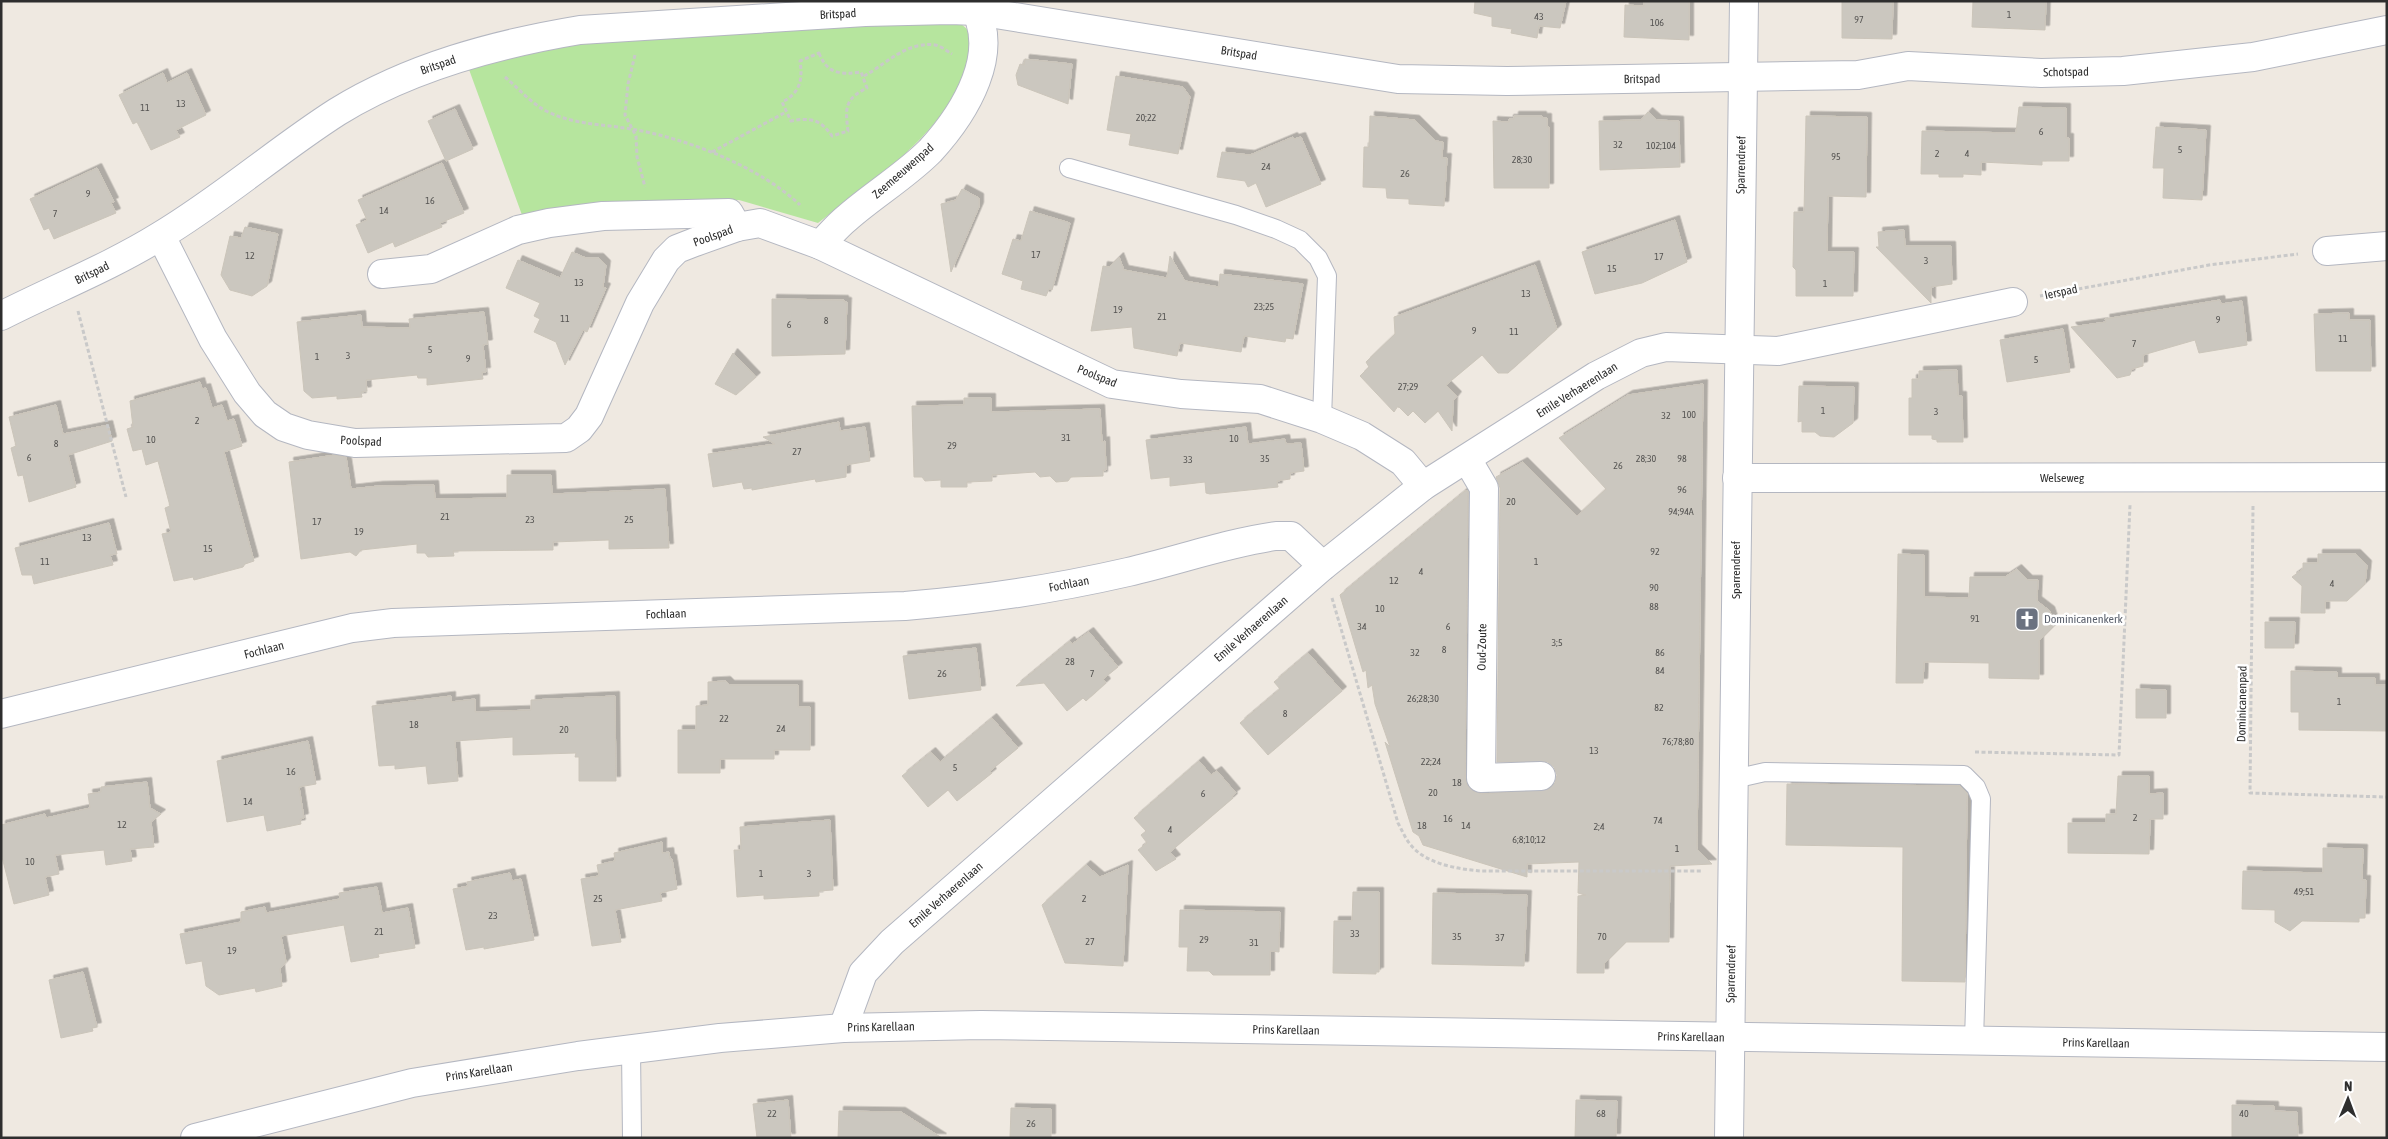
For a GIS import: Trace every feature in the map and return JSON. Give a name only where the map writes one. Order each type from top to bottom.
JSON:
[{"type":"street","name":"Sparrendreef","points":[[1729,1138],[1736,478],[1744,1]]},
{"type":"street","name":"Britspad","points":[[1,316],[71,283],[161,236],[338,112],[417,72],[468,55],[544,36],[580,30],[865,12],[950,10],[974,6],[1398,79],[1507,81],[1743,77]]},
{"type":"street","name":"Zeemeeuwenpad","points":[[825,240],[846,219],[930,151],[966,103],[980,66],[983,36],[974,6]]},
{"type":"street","name":"Schotspad","points":[[1743,77],[1858,75],[1908,66],[2041,73],[2123,71],[2214,62],[2387,30]]},
{"type":"street","points":[[382,274],[431,269],[518,230],[548,223],[603,216],[729,213],[737,227]]},
{"type":"street","name":"Poolspad","points":[[161,236],[213,339],[247,393],[265,414],[284,427],[308,435],[354,443],[566,438],[579,430],[589,416],[640,303],[666,260],[678,249],[737,227],[760,223],[825,240],[1112,384],[1182,394],[1260,399],[1322,419],[1362,436],[1403,462],[1423,486]]},
{"type":"street","points":[[2327,251],[2387,246]]},
{"type":"street","points":[[1738,350],[1778,351],[2013,302]]},
{"type":"street","name":"Emile Verhaerenlaan","points":[[843,1028],[863,973],[892,942],[1322,566],[1423,486],[1596,376],[1641,353],[1666,347],[1738,350]]},
{"type":"street","name":"Oud-Zoute","points":[[1466,459],[1484,488],[1481,778],[1541,776]]},
{"type":"street","name":"Welseweg","points":[[1736,478],[2387,477]]},
{"type":"street","name":"Fochlaan","points":[[1,714],[352,628],[393,623],[905,606],[958,602],[1026,592],[1128,572],[1276,536],[1291,536],[1322,566]]},
{"type":"street","name":"Prins Karellaan","points":[[196,1138],[412,1083],[720,1038],[843,1028],[981,1025],[2387,1047]]},
{"type":"lane","points":[[1069,168],[1236,215],[1300,240],[1318,258],[1327,276],[1322,419]]},
{"type":"lane","points":[[1734,779],[1765,772],[1964,775],[1971,780],[1981,799],[1974,1041]]},
{"type":"lane","points":[[631,1050],[632,1138]]},
{"type":"path","points":[[646,26],[628,84],[625,116],[630,129],[636,136],[637,157],[644,183],[659,215]]},
{"type":"path","points":[[864,76],[894,56],[914,46],[936,45],[980,66]]},
{"type":"path","points":[[819,53],[823,64],[834,72],[848,74],[862,72],[864,76],[867,88],[855,94],[848,103],[846,115],[848,130],[832,136],[824,125],[816,120],[804,118],[791,121],[786,112],[782,102],[793,96],[800,86],[802,73],[800,61],[819,53]]},
{"type":"path","points":[[468,55],[505,77],[545,110],[580,124],[630,129],[664,136],[712,152],[768,180],[788,194],[825,240]]},
{"type":"path","points":[[712,152],[786,112]]},
{"type":"path","name":"Ierspad","points":[[2013,302],[2086,286],[2209,266],[2327,251]]},
{"type":"path","points":[[71,283],[126,497]]},
{"type":"path","points":[[1971,752],[2119,755],[2132,478]]},
{"type":"path","name":"Dominicanenpad","points":[[2253,478],[2250,793],[2387,796]]},
{"type":"green space","points":[[883,20],[955,21],[962,25],[969,33],[972,43],[964,76],[958,90],[945,110],[912,147],[876,179],[818,223],[739,200],[613,205],[522,215],[467,64],[562,44]]},
{"type":"building","points":[[1475,1],[1566,1],[1560,28],[1539,26],[1537,38],[1511,33],[1512,29],[1492,26],[1492,17],[1474,13]]},
{"type":"building","points":[[1644,1],[1689,1],[1689,40],[1624,37],[1625,5],[1644,6]]},
{"type":"building","points":[[1842,1],[1893,1],[1892,39],[1842,38]]},
{"type":"building","points":[[1973,1],[2046,1],[2045,30],[1972,27]]},
{"type":"building","points":[[1025,59],[1072,64],[1068,104],[1018,85],[1016,75],[1020,64],[1024,65]]},
{"type":"building","points":[[163,73],[167,83],[187,73],[206,115],[176,130],[180,137],[151,150],[137,122],[133,124],[119,95]]},
{"type":"building","points":[[1116,76],[1183,87],[1190,97],[1178,154],[1129,145],[1131,134],[1107,130]]},
{"type":"building","points":[[2019,107],[2066,108],[2066,138],[2069,138],[2069,161],[2042,161],[2042,165],[1981,162],[1981,175],[1963,174],[1963,177],[1939,177],[1939,174],[1921,174],[1922,131],[2016,133]]},
{"type":"building","points":[[455,109],[473,149],[446,161],[428,121]]},
{"type":"building","points":[[1648,112],[1657,120],[1679,121],[1680,167],[1600,170],[1599,121],[1641,120]]},
{"type":"building","points":[[1370,116],[1415,120],[1436,141],[1443,142],[1442,158],[1447,158],[1444,206],[1409,204],[1409,199],[1387,198],[1386,188],[1363,187],[1364,147],[1369,147]]},
{"type":"building","points":[[1514,116],[1542,116],[1542,118],[1547,118],[1547,127],[1549,127],[1549,188],[1494,188],[1493,121],[1509,122],[1509,119],[1514,119]]},
{"type":"building","points":[[1806,116],[1867,117],[1866,197],[1828,196],[1827,252],[1854,252],[1853,296],[1796,296],[1796,270],[1793,267],[1794,212],[1804,212]]},
{"type":"building","points":[[2156,127],[2206,130],[2202,200],[2163,198],[2164,168],[2153,168]]},
{"type":"building","points":[[1293,137],[1294,139],[1301,137],[1321,184],[1266,207],[1256,183],[1248,187],[1245,181],[1217,177],[1222,152],[1250,155]]},
{"type":"building","points":[[442,163],[464,213],[440,223],[442,227],[395,247],[393,242],[368,253],[356,225],[367,220],[358,200]]},
{"type":"building","points":[[97,168],[114,202],[111,203],[116,213],[54,239],[49,228],[44,230],[30,199]]},
{"type":"building","points":[[962,189],[979,198],[979,207],[951,272],[941,204],[956,200]]},
{"type":"building","points":[[1030,211],[1070,223],[1052,290],[1049,289],[1046,296],[1021,289],[1023,281],[1002,274],[1013,239],[1021,241]]},
{"type":"building","points":[[1675,220],[1687,262],[1642,283],[1595,294],[1582,252]]},
{"type":"building","points":[[245,227],[278,234],[267,286],[252,296],[230,290],[221,275],[230,236],[241,238]]},
{"type":"building","points":[[1904,230],[1905,246],[1951,246],[1952,284],[1931,287],[1931,303],[1876,247],[1879,247],[1878,232]]},
{"type":"building","points":[[572,252],[586,258],[599,258],[606,265],[603,287],[606,288],[587,332],[583,330],[565,365],[556,342],[534,332],[540,319],[534,316],[540,303],[506,288],[518,260],[560,278]]},
{"type":"building","points":[[1170,256],[1185,281],[1219,287],[1220,274],[1303,284],[1293,339],[1286,338],[1285,342],[1244,336],[1241,352],[1180,343],[1177,356],[1134,348],[1132,327],[1091,331],[1103,266],[1109,267],[1119,257],[1124,270],[1167,278]]},
{"type":"building","points":[[1535,265],[1557,329],[1508,373],[1498,373],[1482,355],[1446,385],[1457,396],[1453,401],[1452,431],[1438,411],[1425,423],[1413,411],[1408,416],[1398,406],[1394,412],[1360,376],[1369,367],[1366,362],[1395,334],[1394,317]]},
{"type":"building","points":[[772,299],[844,300],[844,302],[847,302],[845,354],[772,356]]},
{"type":"building","points":[[2220,300],[2221,304],[2242,301],[2247,345],[2199,353],[2195,340],[2143,355],[2143,366],[2132,369],[2130,375],[2117,378],[2071,327],[2106,322],[2105,319]]},
{"type":"building","points":[[484,312],[488,344],[483,345],[486,372],[482,372],[483,379],[427,385],[427,378],[418,378],[417,375],[366,380],[367,391],[361,392],[362,397],[337,399],[337,396],[312,398],[304,391],[297,322],[361,315],[362,327],[410,328],[409,319]]},
{"type":"building","points":[[2349,313],[2349,320],[2370,320],[2371,371],[2316,371],[2314,314]]},
{"type":"building","points":[[2063,329],[2070,372],[2007,382],[2000,340]]},
{"type":"building","points":[[733,353],[756,377],[736,395],[715,384]]},
{"type":"building","points":[[1957,370],[1958,396],[1962,396],[1963,442],[1937,442],[1937,440],[1932,439],[1932,435],[1909,435],[1909,398],[1912,398],[1912,379],[1919,379],[1919,371]]},
{"type":"building","points":[[200,382],[202,389],[206,388],[212,408],[222,405],[227,421],[234,419],[242,446],[224,452],[254,561],[245,564],[243,567],[194,580],[193,577],[174,581],[162,534],[171,532],[165,508],[170,506],[158,461],[146,465],[142,449],[133,451],[127,429],[133,427],[130,401]]},
{"type":"building","points":[[1703,384],[1697,849],[1712,864],[1670,866],[1669,942],[1626,942],[1604,964],[1604,973],[1577,973],[1578,896],[1586,895],[1578,893],[1579,862],[1527,864],[1527,877],[1423,845],[1419,836],[1413,832],[1385,742],[1390,747],[1375,704],[1372,685],[1368,688],[1366,670],[1363,672],[1340,595],[1465,491],[1468,491],[1465,778],[1467,785],[1473,791],[1482,794],[1549,789],[1555,783],[1557,775],[1554,767],[1548,762],[1497,762],[1500,488],[1496,477],[1523,462],[1577,516],[1606,489],[1559,438],[1628,395]]},
{"type":"building","points":[[1799,386],[1854,387],[1853,423],[1834,437],[1820,436],[1815,432],[1802,432],[1802,421],[1798,422]]},
{"type":"building","points":[[964,398],[991,398],[991,412],[1100,409],[1102,442],[1105,441],[1106,470],[1103,470],[1103,476],[1071,477],[1068,481],[1056,482],[1050,476],[1040,477],[1035,472],[992,475],[992,481],[967,482],[967,487],[941,487],[941,480],[925,481],[922,477],[914,477],[912,406],[964,405]]},
{"type":"building","points":[[56,405],[63,434],[108,425],[112,441],[68,455],[76,487],[29,502],[23,475],[18,476],[11,448],[16,446],[9,417]]},
{"type":"building","points":[[839,422],[840,431],[865,427],[870,461],[846,465],[846,477],[816,482],[815,479],[752,490],[752,488],[744,489],[742,482],[713,487],[708,454],[775,444],[763,437]]},
{"type":"building","points":[[1246,427],[1248,444],[1285,439],[1286,444],[1301,443],[1304,471],[1290,473],[1290,479],[1277,481],[1278,487],[1210,494],[1206,493],[1205,482],[1170,486],[1170,477],[1151,479],[1146,440]]},
{"type":"building","points":[[335,455],[346,457],[351,489],[378,486],[434,485],[435,499],[507,498],[507,475],[551,475],[552,494],[665,489],[669,548],[609,549],[609,540],[553,542],[553,550],[453,551],[454,556],[428,557],[425,553],[417,553],[417,544],[361,550],[356,556],[350,552],[301,559],[289,462]]},
{"type":"building","points":[[109,523],[117,554],[110,555],[113,565],[34,584],[32,575],[22,575],[15,548]]},
{"type":"building","points":[[1898,554],[1924,555],[1924,597],[1969,598],[1970,577],[2005,577],[2017,569],[2028,580],[2038,580],[2037,601],[2050,611],[2053,620],[2053,627],[2039,641],[2039,679],[1989,678],[1989,663],[1924,662],[1923,683],[1896,683]]},
{"type":"building","points":[[2318,554],[2356,554],[2367,565],[2365,584],[2347,601],[2325,601],[2325,613],[2301,613],[2302,586],[2292,577],[2303,569],[2303,563],[2318,563]]},
{"type":"building","points":[[2265,622],[2295,622],[2294,648],[2265,648]]},
{"type":"building","points":[[1089,632],[1118,667],[1103,679],[1106,683],[1086,701],[1083,698],[1067,711],[1044,683],[1016,686],[1070,641],[1072,644]]},
{"type":"building","points":[[976,648],[981,690],[909,699],[903,656]]},
{"type":"building","points":[[1308,653],[1342,691],[1268,755],[1240,723],[1280,689],[1274,682]]},
{"type":"building","points":[[2291,671],[2337,672],[2337,678],[2375,678],[2375,685],[2387,685],[2387,731],[2299,730],[2299,712],[2291,712]]},
{"type":"building","points":[[726,681],[730,685],[798,685],[798,707],[810,707],[810,750],[774,750],[774,759],[720,759],[720,773],[678,773],[678,730],[696,730],[696,706],[708,705],[708,682]]},
{"type":"building","points":[[2136,689],[2166,690],[2166,718],[2136,718]]},
{"type":"building","points":[[451,696],[451,702],[475,699],[475,712],[531,710],[531,700],[615,696],[616,781],[579,781],[579,757],[575,757],[576,753],[513,755],[513,737],[455,741],[458,781],[428,784],[426,766],[395,769],[395,765],[379,766],[372,706]]},
{"type":"building","points":[[992,718],[1018,748],[990,771],[992,773],[957,801],[948,790],[928,807],[902,776],[931,752],[940,762]]},
{"type":"building","points":[[308,741],[316,784],[299,787],[304,818],[300,819],[301,824],[267,831],[264,815],[227,822],[217,761]]},
{"type":"building","points":[[1199,761],[1211,775],[1217,771],[1236,793],[1232,796],[1233,798],[1170,852],[1176,859],[1156,871],[1138,850],[1147,843],[1141,835],[1146,831],[1134,818]]},
{"type":"building","points":[[2118,776],[2149,776],[2149,794],[2163,793],[2163,819],[2150,819],[2149,854],[2068,853],[2068,823],[2106,823],[2106,814],[2116,814]]},
{"type":"building","points":[[147,782],[150,808],[161,814],[151,822],[154,847],[130,849],[132,861],[106,865],[104,850],[55,855],[59,874],[45,877],[49,895],[14,904],[1,853],[1,825],[45,814],[46,818],[90,808],[88,794],[101,792],[101,787]]},
{"type":"building","points":[[1787,784],[1960,786],[1967,793],[1965,982],[1902,981],[1903,847],[1786,845]]},
{"type":"building","points":[[830,820],[833,890],[819,891],[819,896],[764,899],[764,895],[737,897],[734,850],[741,850],[740,827]]},
{"type":"building","points":[[662,842],[662,853],[669,852],[670,859],[672,859],[677,889],[660,893],[662,901],[615,910],[621,942],[592,946],[581,879],[599,876],[597,865],[615,861],[614,853]]},
{"type":"building","points":[[2323,848],[2363,849],[2362,880],[2366,880],[2365,918],[2359,918],[2359,922],[2302,921],[2290,931],[2275,922],[2275,910],[2242,909],[2243,871],[2323,873]]},
{"type":"building","points":[[1086,865],[1100,877],[1128,865],[1123,966],[1065,963],[1042,905]]},
{"type":"building","points":[[510,873],[512,881],[521,879],[534,940],[484,949],[484,947],[466,950],[453,889],[468,886],[467,882]]},
{"type":"building","points":[[377,887],[382,913],[408,908],[415,948],[378,954],[379,957],[351,962],[344,925],[281,936],[286,962],[280,969],[282,986],[256,992],[255,988],[219,995],[206,986],[202,961],[186,964],[180,934],[241,922],[241,912],[265,907],[266,913],[340,899],[339,893]]},
{"type":"building","points":[[1353,892],[1379,892],[1379,972],[1376,972],[1376,974],[1333,973],[1334,921],[1352,921]]},
{"type":"building","points":[[1433,893],[1527,895],[1524,966],[1432,964]]},
{"type":"building","points":[[1180,910],[1280,912],[1279,952],[1270,951],[1270,975],[1213,975],[1209,971],[1187,971],[1188,947],[1179,947]]},
{"type":"building","points":[[83,972],[97,1027],[92,1028],[93,1031],[61,1038],[49,980]]},
{"type":"building","points":[[788,1100],[791,1138],[757,1138],[753,1104]]},
{"type":"building","points":[[1576,1100],[1617,1101],[1616,1138],[1575,1138]]},
{"type":"building","points":[[2232,1105],[2274,1106],[2274,1111],[2297,1112],[2298,1138],[2232,1138]]},
{"type":"building","points":[[1011,1108],[1051,1109],[1051,1138],[1010,1138]]},
{"type":"building","points":[[839,1111],[901,1112],[942,1138],[838,1138]]},
{"type":"place","name":"Dominicanenkerk","points":[[2027,619]]}]
